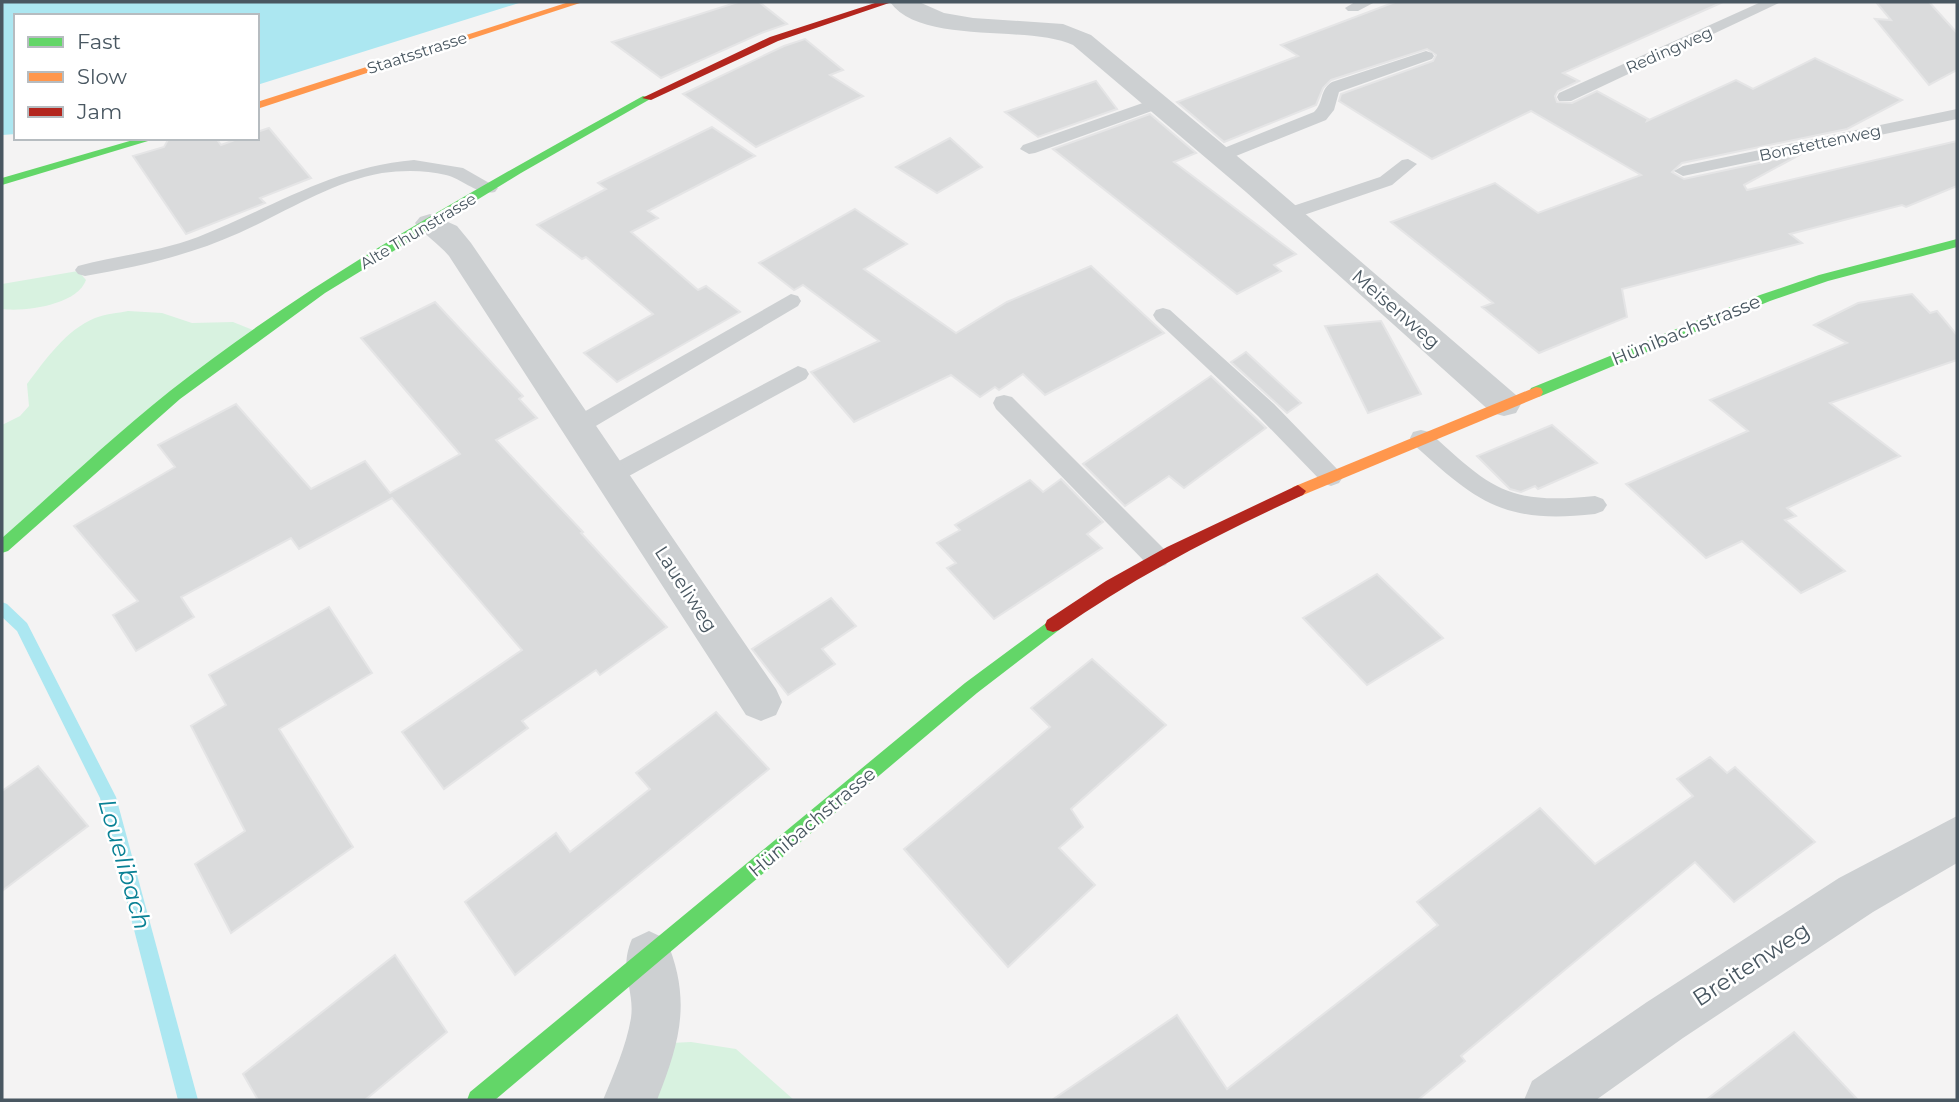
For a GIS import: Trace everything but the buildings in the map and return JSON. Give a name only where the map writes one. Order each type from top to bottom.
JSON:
[{"type":"street","name":"Staatsstrasse","points":[[259,105],[578,2]]},
{"type":"street","name":"Alte Thunstrasse","points":[[2,547],[175,395],[258,332],[320,290],[489,188],[654,94],[728,59],[799,30],[887,2]]},
{"type":"street","name":"Meisenweg","points":[[902,2],[917,13],[938,21],[1051,29],[1073,35],[1288,214],[1504,404]]},
{"type":"street","points":[[2,182],[146,140]]},
{"type":"street","name":"Laueliweg","points":[[430,223],[446,233],[460,250],[761,702]]},
{"type":"street","name":"Hünibachstrasse","points":[[478,1100],[1009,657],[1101,592],[1157,558],[1242,516],[1421,438],[1774,295],[1824,278],[1957,243]]},
{"type":"street","name":"Breitenweg","points":[[1551,1100],[1665,1020],[1856,895],[1957,838]]},
{"type":"street","points":[[630,1100],[648,1056],[657,1015],[649,956]]},
{"type":"lane","name":"Redingweg","points":[[1565,97],[1773,2]]},
{"type":"lane","points":[[1220,156],[1320,116],[1326,110],[1331,90],[1338,86],[1426,56]]},
{"type":"lane","points":[[1029,149],[1157,103]]},
{"type":"lane","name":"Bonstettenweg","points":[[1683,171],[1957,114]]},
{"type":"lane","points":[[1288,214],[1386,181],[1408,164]]},
{"type":"lane","points":[[85,270],[165,255],[257,219],[349,176],[390,165],[445,169],[489,188]]},
{"type":"lane","points":[[576,427],[791,301]]},
{"type":"lane","points":[[1163,315],[1266,410],[1331,477]]},
{"type":"lane","points":[[610,477],[798,374]]},
{"type":"lane","points":[[1004,403],[1157,558]]},
{"type":"lane","points":[[1421,438],[1471,483],[1516,506],[1540,510],[1595,505]]},
{"type":"green space","points":[[78,271],[86,280],[81,289],[62,301],[36,308],[2,309],[2,284]]},
{"type":"green space","points":[[128,311],[162,313],[192,323],[233,322],[258,332],[175,395],[2,547],[2,425],[20,416],[29,406],[27,384],[66,338],[95,318]]},
{"type":"green space","points":[[691,1042],[736,1049],[794,1100],[630,1100],[650,1044]]},
{"type":"water","points":[[2,2],[522,2],[259,84],[259,14],[14,14],[14,134],[2,135]]},
{"type":"waterway","name":"Louelibach","points":[[2,608],[22,627],[108,797],[188,1100]]},
{"type":"traffic: fast","points":[[2,547],[175,395],[320,290],[517,171],[647,98]]},
{"type":"traffic: fast","points":[[2,182],[146,140]]},
{"type":"traffic: fast","points":[[1536,392],[1765,298],[1824,278],[1957,243]]},
{"type":"traffic: fast","points":[[478,1100],[971,688],[1053,625]]},
{"type":"traffic: slow","points":[[259,105],[578,2]]},
{"type":"traffic: slow","points":[[1298,491],[1536,392]]},
{"type":"traffic: jam","points":[[647,98],[774,39],[887,2]]},
{"type":"traffic: jam","points":[[1053,625],[1111,586],[1172,551],[1298,491]]}]
